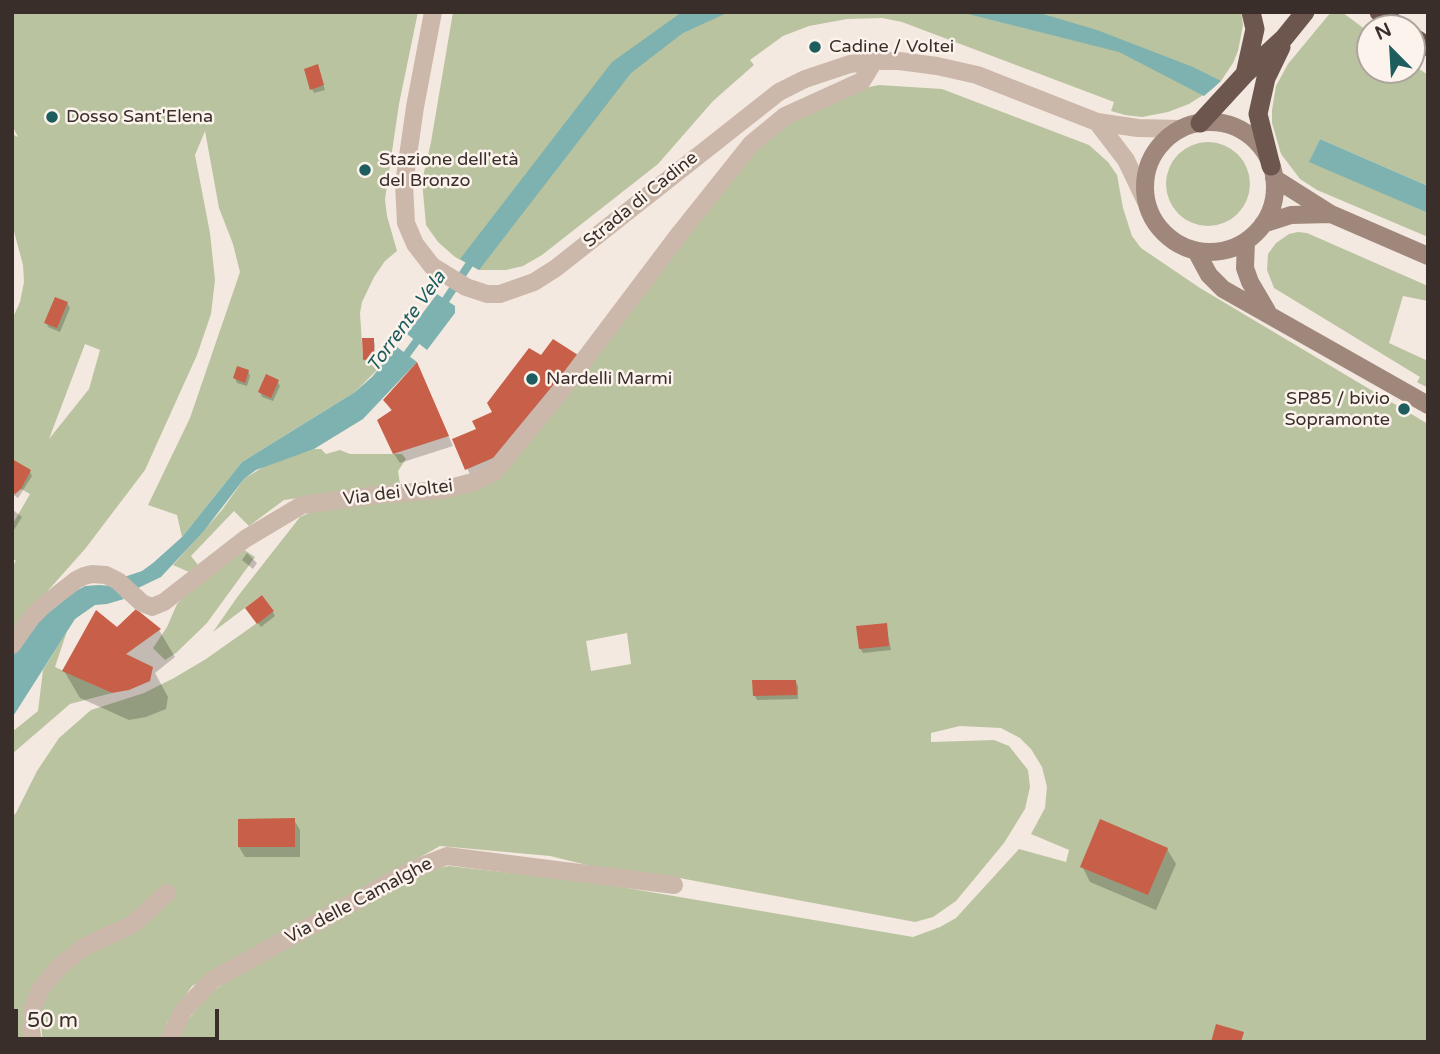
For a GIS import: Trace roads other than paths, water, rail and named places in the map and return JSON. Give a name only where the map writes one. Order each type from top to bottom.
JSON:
[{"type":"highway","points":[[1245,74],[1255,29],[1251,12]]},
{"type":"highway","points":[[1200,123],[1306,12]]},
{"type":"highway","points":[[1273,172],[1258,114],[1266,78],[1284,38]]},
{"type":"main road","points":[[1200,123],[1218,123],[1236,128],[1252,138],[1264,151],[1273,172],[1276,186],[1263,224],[1246,241],[1230,249],[1196,251],[1177,244],[1151,215],[1146,202],[1147,170],[1154,153],[1181,129],[1200,123]]},
{"type":"main road","points":[[1273,172],[1331,214],[1428,256]]},
{"type":"main road","points":[[1263,224],[1292,215],[1331,214]]},
{"type":"main road","points":[[1246,241],[1245,268],[1269,314]]},
{"type":"main road","points":[[1196,251],[1209,275],[1223,289],[1428,405]]},
{"type":"street","name":"Strada di Cadine","points":[[433,12],[404,184],[406,223],[415,244],[432,266],[466,287],[487,294],[500,294],[534,282],[556,268],[779,92],[805,79],[850,64],[874,61],[924,64],[977,75],[1097,122],[1138,128],[1181,129]]},
{"type":"street","name":"Via dei Voltei","points":[[12,645],[31,618],[76,580],[92,574],[106,575],[152,607],[164,602],[245,539],[302,505],[442,490],[473,482],[494,471],[560,392],[751,144],[785,116],[862,81],[874,61]]},
{"type":"street","points":[[1097,122],[1126,160],[1146,202]]},
{"type":"street","name":"Via delle Camalghe","points":[[168,1042],[183,1011],[212,980],[414,869],[447,856],[674,885]]},
{"type":"street","points":[[33,1042],[33,1007],[40,990],[60,966],[84,947],[133,924],[167,893]]},
{"type":"water","points":[[682,12],[729,12],[683,33],[631,73],[479,270],[460,259],[612,62]]},
{"type":"water","points":[[960,12],[1036,12],[1097,30],[1193,67],[1221,81],[1204,96],[1119,52]]},
{"type":"water","points":[[1320,139],[1428,186],[1428,213],[1309,162]]},
{"type":"water","points":[[437,294],[455,306],[455,313],[427,350],[407,334]]},
{"type":"water","points":[[397,347],[417,362],[363,419],[314,449],[256,470],[244,479],[203,532],[161,577],[136,589],[124,577],[142,571],[182,537],[242,462],[355,392],[372,377]]},
{"type":"water","points":[[85,586],[112,586],[124,599],[95,605],[75,619],[12,718],[12,655],[37,622],[72,593]]},
{"type":"waterway","name":"Torrente Vela","points":[[441,307],[474,257]]},
{"type":"waterway","name":"Torrente Vela","points":[[402,361],[421,335]]},
{"type":"place","name":"Cadine / Voltei","points":[[815,47]]},
{"type":"place","name":"Dosso Sant'Elena","points":[[52,117]]},
{"type":"place","name":"Stazione dell'età del Bronzo","points":[[365,170]]},
{"type":"place","name":"Nardelli Marmi","points":[[532,379]]},
{"type":"place","name":"SP85 / bivio Sopramonte","points":[[1404,409]]}]
